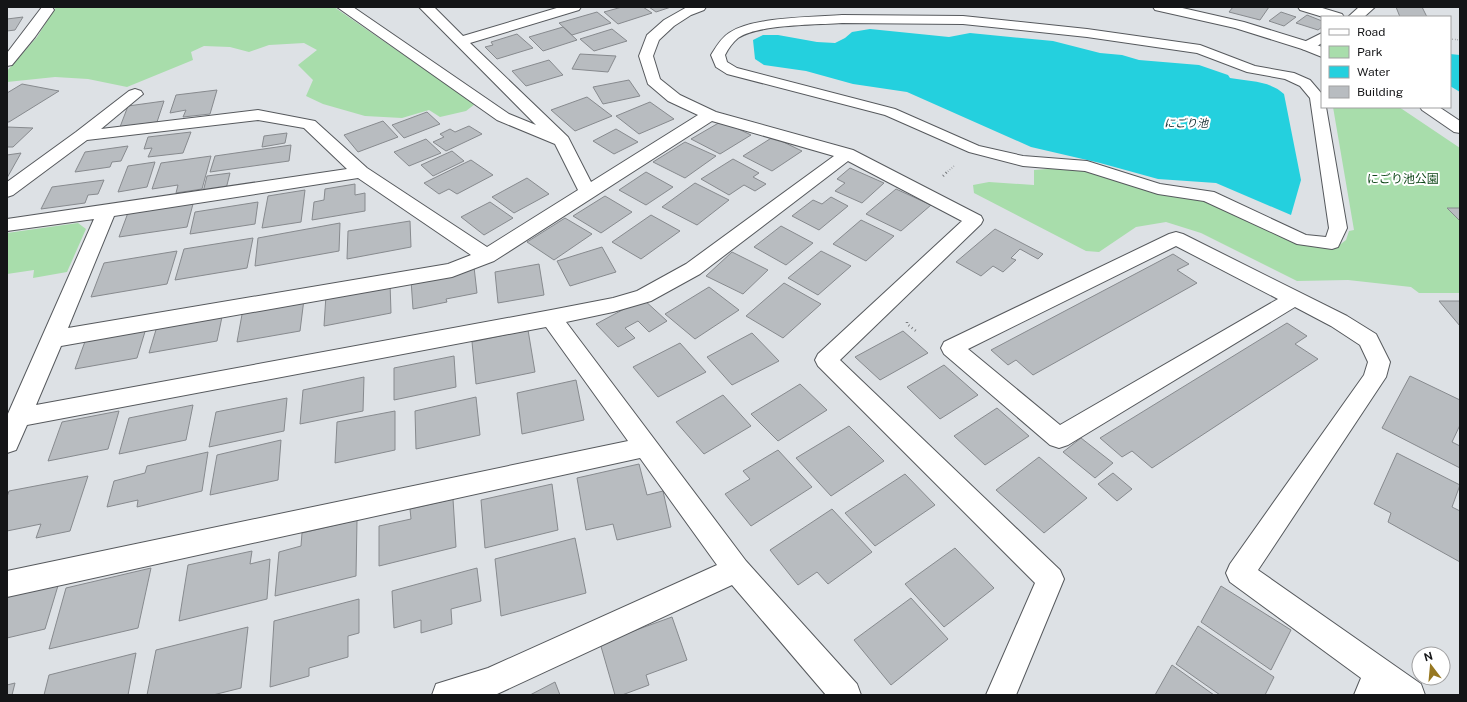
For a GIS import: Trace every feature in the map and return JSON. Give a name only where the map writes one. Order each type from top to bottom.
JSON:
[{"type":"street","points":[[344,7],[503,117],[562,141]]},
{"type":"street","points":[[426,7],[562,141],[588,193]]},
{"type":"street","points":[[461,41],[574,7]]},
{"type":"street","points":[[699,7],[686,12],[669,22],[652,38],[646,56],[653,80],[674,98],[710,115],[847,154],[974,220],[826,360],[1050,579],[1001,695]]},
{"type":"street","points":[[1160,7],[1239,25],[1307,46],[1321,53]]},
{"type":"street","points":[[1305,7],[1333,16]]},
{"type":"street","points":[[1356,16],[1368,7]]},
{"type":"street","points":[[7,62],[47,10]]},
{"type":"street","points":[[842,18],[963,20],[1087,33],[1200,49],[1252,69],[1289,76],[1305,83],[1317,97],[1338,228],[1332,243],[1303,240],[1208,196],[1158,189],[1087,166],[1023,161],[974,149],[890,112],[732,71],[721,64],[718,55],[727,41],[737,33],[754,28],[842,18]]},
{"type":"street","points":[[1307,46],[1321,38]]},
{"type":"street","points":[[7,191],[82,136],[135,94]]},
{"type":"street","points":[[1430,108],[1460,128]]},
{"type":"street","points":[[82,136],[258,115],[309,124],[361,172],[487,256]]},
{"type":"street","points":[[53,339],[452,270],[487,256],[710,115]]},
{"type":"street","points":[[19,417],[551,318],[625,302],[644,296],[693,269],[847,154]]},
{"type":"street","points":[[7,225],[361,172]]},
{"type":"street","points":[[7,443],[107,211]]},
{"type":"street","points":[[1293,299],[1059,438],[952,348],[1176,238],[1293,299],[1339,320],[1368,340],[1380,362],[1375,377],[1240,573],[1375,685],[1410,695]]},
{"type":"street","points":[[551,318],[736,570],[846,695]]},
{"type":"street","points":[[7,584],[646,447]]},
{"type":"street","points":[[447,695],[490,682],[736,570]]},
{"type":"path","points":[[922,193],[974,149]]},
{"type":"green space","points":[[56,7],[334,7],[475,104],[466,111],[440,117],[429,110],[402,118],[365,116],[323,104],[306,96],[313,80],[298,65],[317,50],[304,43],[269,45],[249,52],[230,47],[204,46],[191,52],[193,60],[127,87],[88,79],[55,77],[7,82],[7,71],[37,37]]},
{"type":"green space","name":"にごり池公園","points":[[1333,108],[1400,108],[1460,148],[1460,293],[1419,293],[1411,287],[1348,280],[1297,281],[1201,233],[1166,222],[1136,227],[1099,252],[1086,251],[974,193],[973,185],[989,182],[1034,185],[1034,170],[1060,168],[1089,169],[1207,200],[1338,246],[1346,240],[1349,231],[1354,230]]},
{"type":"green space","points":[[78,223],[86,229],[67,272],[33,278],[34,270],[7,274],[7,233]]},
{"type":"water","name":"にごり池","points":[[870,29],[949,37],[970,33],[1053,41],[1100,53],[1122,55],[1139,60],[1199,65],[1228,75],[1230,78],[1259,82],[1273,86],[1284,94],[1301,180],[1291,215],[1216,183],[1158,179],[1100,163],[1031,147],[907,92],[853,84],[806,71],[764,65],[755,59],[753,40],[763,35],[778,35],[817,42],[835,43],[845,38],[852,32]]},
{"type":"water","points":[[1451,54],[1460,55],[1460,92],[1451,87]]},
{"type":"building","points":[[622,7],[643,7],[652,13],[618,24],[604,12]]},
{"type":"building","points":[[649,7],[671,7],[656,12]]},
{"type":"building","points":[[1233,7],[1269,7],[1260,20],[1229,12]]},
{"type":"building","points":[[1396,7],[1422,7],[1426,16],[1400,16]]},
{"type":"building","points":[[597,12],[611,23],[572,35],[559,23]]},
{"type":"building","points":[[1281,12],[1296,17],[1284,26],[1269,21]]},
{"type":"building","points":[[1307,15],[1321,21],[1321,28],[1318,30],[1296,23]]},
{"type":"building","points":[[23,17],[15,30],[7,31],[7,19]]},
{"type":"building","points":[[563,27],[577,40],[543,51],[529,37]]},
{"type":"building","points":[[612,29],[627,41],[594,51],[580,39]]},
{"type":"building","points":[[517,34],[533,48],[497,59],[485,47],[493,45],[491,42]]},
{"type":"building","points":[[580,54],[616,56],[608,72],[572,69]]},
{"type":"building","points":[[549,60],[563,75],[526,86],[512,71]]},
{"type":"building","points":[[629,80],[640,96],[603,104],[593,87]]},
{"type":"building","points":[[22,84],[59,91],[7,122],[7,93]]},
{"type":"building","points":[[217,90],[210,114],[183,117],[186,110],[170,113],[176,95]]},
{"type":"building","points":[[587,97],[612,116],[575,131],[551,110]]},
{"type":"building","points":[[164,101],[157,122],[120,127],[128,106]]},
{"type":"building","points":[[650,102],[674,119],[639,134],[616,116]]},
{"type":"building","points":[[427,112],[440,124],[404,138],[392,125]]},
{"type":"building","points":[[383,121],[398,137],[358,152],[344,135]]},
{"type":"building","points":[[722,121],[751,135],[720,154],[691,139]]},
{"type":"building","points":[[469,126],[482,134],[446,151],[433,142],[444,137],[440,134],[450,129],[455,132]]},
{"type":"building","points":[[7,127],[33,128],[13,147],[7,147]]},
{"type":"building","points":[[616,129],[638,142],[614,154],[593,141]]},
{"type":"building","points":[[191,132],[183,153],[148,157],[152,148],[144,149],[148,137]]},
{"type":"building","points":[[287,133],[285,143],[262,147],[264,136]]},
{"type":"building","points":[[773,137],[802,151],[772,171],[743,156]]},
{"type":"building","points":[[426,139],[441,153],[409,166],[394,152]]},
{"type":"building","points":[[685,142],[716,156],[685,178],[653,162]]},
{"type":"building","points":[[291,145],[289,161],[210,172],[215,156]]},
{"type":"building","points":[[128,146],[121,161],[112,162],[110,167],[75,172],[85,152]]},
{"type":"building","points":[[452,151],[464,161],[433,176],[421,165]]},
{"type":"building","points":[[21,153],[7,178],[7,155]]},
{"type":"building","points":[[211,156],[202,189],[176,193],[178,185],[152,189],[161,163]]},
{"type":"building","points":[[733,159],[759,173],[753,177],[766,184],[755,191],[744,185],[729,195],[701,179]]},
{"type":"building","points":[[471,160],[493,175],[457,194],[449,189],[439,194],[424,183]]},
{"type":"building","points":[[155,162],[147,187],[118,192],[128,166]]},
{"type":"building","points":[[850,168],[884,183],[862,203],[835,191],[845,183],[837,179]]},
{"type":"building","points":[[646,172],[673,187],[646,205],[619,190]]},
{"type":"building","points":[[230,173],[226,189],[203,192],[207,176]]},
{"type":"building","points":[[527,178],[549,194],[514,213],[492,197]]},
{"type":"building","points":[[104,180],[98,194],[88,195],[85,203],[41,209],[52,187]]},
{"type":"building","points":[[695,183],[729,200],[697,225],[662,207]]},
{"type":"building","points":[[355,184],[355,195],[365,193],[365,211],[312,220],[314,202],[324,200],[325,189]]},
{"type":"building","points":[[896,189],[931,205],[901,231],[866,214]]},
{"type":"building","points":[[305,190],[301,222],[262,228],[268,196]]},
{"type":"building","points":[[605,196],[632,212],[601,233],[573,216]]},
{"type":"building","points":[[831,197],[848,206],[819,230],[792,216],[813,200],[822,204]]},
{"type":"building","points":[[194,200],[187,227],[119,237],[129,210]]},
{"type":"building","points":[[258,202],[255,224],[190,234],[195,212]]},
{"type":"building","points":[[490,202],[513,218],[484,235],[461,217]]},
{"type":"building","points":[[1447,208],[1460,208],[1460,221]]},
{"type":"building","points":[[651,215],[680,231],[641,259],[612,242]]},
{"type":"building","points":[[565,218],[592,234],[554,260],[527,242]]},
{"type":"building","points":[[861,220],[894,236],[866,261],[833,244]]},
{"type":"building","points":[[410,221],[411,247],[347,259],[348,231]]},
{"type":"building","points":[[340,223],[339,251],[255,266],[258,238]]},
{"type":"building","points":[[781,226],[813,243],[786,265],[754,247]]},
{"type":"building","points":[[995,229],[1043,254],[1038,259],[1020,249],[1011,258],[1016,260],[1003,272],[993,266],[981,276],[956,262]]},
{"type":"building","points":[[253,238],[247,268],[175,280],[184,249]]},
{"type":"building","points":[[602,247],[616,272],[570,286],[557,261]]},
{"type":"building","points":[[177,251],[167,284],[91,297],[104,263]]},
{"type":"building","points":[[821,251],[851,266],[818,295],[788,278]]},
{"type":"building","points":[[732,252],[768,270],[743,294],[706,276]]},
{"type":"building","points":[[1173,254],[1189,264],[1177,270],[1197,283],[1033,375],[1016,360],[1008,365],[991,350]]},
{"type":"building","points":[[539,264],[544,295],[498,303],[495,272]]},
{"type":"building","points":[[474,267],[477,293],[446,299],[447,302],[413,309],[411,280]]},
{"type":"building","points":[[390,283],[391,313],[324,326],[326,295]]},
{"type":"building","points":[[784,283],[821,304],[783,338],[746,316]]},
{"type":"building","points":[[709,287],[739,310],[695,339],[665,314]]},
{"type":"building","points":[[304,299],[300,331],[237,342],[243,309]]},
{"type":"building","points":[[643,299],[667,321],[649,332],[638,321],[625,328],[635,338],[618,347],[596,324]]},
{"type":"building","points":[[1439,301],[1460,301],[1460,326]]},
{"type":"building","points":[[223,312],[217,341],[149,353],[158,323]]},
{"type":"building","points":[[1287,323],[1307,336],[1295,344],[1318,359],[1152,468],[1132,451],[1122,457],[1100,438]]},
{"type":"building","points":[[147,325],[137,358],[75,369],[87,336]]},
{"type":"building","points":[[528,330],[535,372],[476,384],[472,342]]},
{"type":"building","points":[[903,331],[928,353],[880,380],[855,357]]},
{"type":"building","points":[[752,333],[779,361],[732,385],[707,357]]},
{"type":"building","points":[[680,343],[706,372],[658,397],[633,367]]},
{"type":"building","points":[[454,356],[456,387],[394,400],[394,368]]},
{"type":"building","points":[[944,365],[978,395],[940,419],[907,387]]},
{"type":"building","points":[[1410,376],[1460,400],[1460,425],[1452,442],[1460,446],[1460,468],[1382,428]]},
{"type":"building","points":[[364,377],[363,411],[300,424],[303,390]]},
{"type":"building","points":[[576,380],[584,420],[522,434],[517,393]]},
{"type":"building","points":[[800,384],[827,410],[778,441],[751,414]]},
{"type":"building","points":[[723,395],[751,426],[704,454],[676,422]]},
{"type":"building","points":[[476,397],[480,435],[416,449],[415,411]]},
{"type":"building","points":[[287,398],[284,431],[209,447],[216,412]]},
{"type":"building","points":[[193,405],[186,440],[119,454],[129,418]]},
{"type":"building","points":[[997,408],[1029,436],[985,465],[954,436]]},
{"type":"building","points":[[119,411],[108,449],[48,461],[62,422]]},
{"type":"building","points":[[395,411],[395,450],[335,463],[337,422]]},
{"type":"building","points":[[849,426],[884,461],[831,496],[796,458]]},
{"type":"building","points":[[1081,438],[1113,463],[1095,478],[1063,452]]},
{"type":"building","points":[[281,440],[278,480],[210,495],[217,455]]},
{"type":"building","points":[[778,450],[812,487],[751,526],[725,494],[750,479],[743,471]]},
{"type":"building","points":[[208,452],[202,491],[137,507],[138,500],[107,507],[114,481],[145,473],[147,466]]},
{"type":"building","points":[[1397,453],[1460,485],[1452,507],[1460,511],[1460,562],[1388,522],[1391,513],[1374,504]]},
{"type":"building","points":[[1039,457],[1087,498],[1044,533],[996,490]]},
{"type":"building","points":[[639,464],[647,495],[663,491],[671,527],[617,540],[613,524],[586,530],[577,478]]},
{"type":"building","points":[[1113,473],[1132,489],[1117,501],[1098,484]]},
{"type":"building","points":[[905,474],[935,505],[875,546],[845,513]]},
{"type":"building","points":[[88,476],[70,531],[36,538],[41,524],[7,531],[7,497],[9,491]]},
{"type":"building","points":[[552,484],[558,530],[485,548],[481,500]]},
{"type":"building","points":[[453,499],[456,547],[379,566],[379,526],[411,519],[410,509]]},
{"type":"building","points":[[832,509],[872,552],[828,584],[817,572],[798,585],[770,550]]},
{"type":"building","points":[[357,520],[356,576],[275,596],[279,552],[301,546],[302,533]]},
{"type":"building","points":[[575,538],[586,593],[501,616],[495,559]]},
{"type":"building","points":[[955,548],[994,588],[944,627],[905,584]]},
{"type":"building","points":[[252,551],[250,564],[270,559],[267,599],[179,621],[188,565]]},
{"type":"building","points":[[151,568],[138,628],[49,649],[66,588]]},
{"type":"building","points":[[477,568],[481,601],[451,609],[452,624],[421,633],[421,620],[394,628],[392,591]]},
{"type":"building","points":[[60,579],[45,629],[7,638],[7,590]]},
{"type":"building","points":[[1221,586],[1291,630],[1271,670],[1201,622]]},
{"type":"building","points":[[911,598],[948,639],[891,685],[854,640]]},
{"type":"building","points":[[359,599],[359,633],[348,636],[348,657],[309,668],[309,676],[270,687],[274,621]]},
{"type":"building","points":[[672,617],[687,660],[646,675],[649,685],[622,695],[615,695],[600,643]]},
{"type":"building","points":[[1198,626],[1274,677],[1265,695],[1220,695],[1176,664]]},
{"type":"building","points":[[248,627],[241,688],[213,695],[147,695],[156,650]]},
{"type":"building","points":[[136,653],[128,695],[44,695],[49,675]]},
{"type":"building","points":[[1172,665],[1214,695],[1155,695]]},
{"type":"building","points":[[555,682],[560,695],[530,695]]},
{"type":"building","points":[[15,683],[12,695],[7,695],[7,685]]}]
